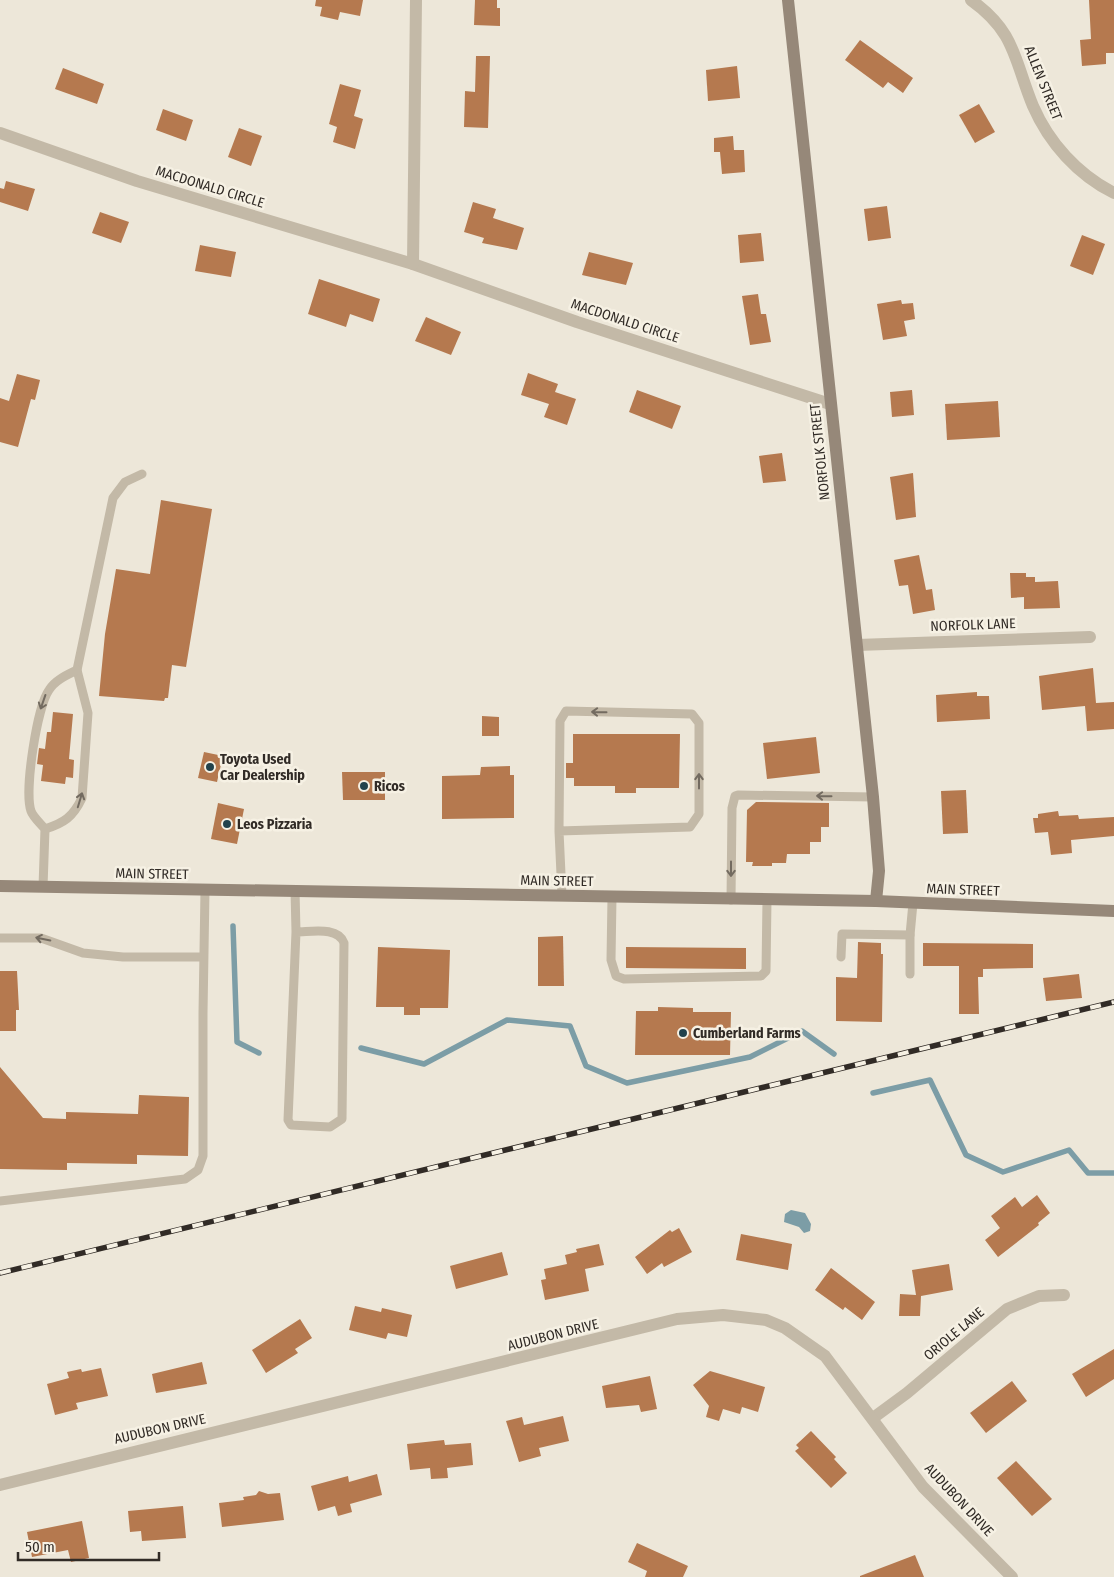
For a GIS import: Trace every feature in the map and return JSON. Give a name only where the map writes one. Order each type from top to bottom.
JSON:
[{"type":"main road","name":"NORFOLK STREET","points":[[788,0],[830,404],[858,645],[879,871],[876,902]]},
{"type":"main road","name":"MAIN STREET","points":[[0,886],[876,902],[1114,911]]},
{"type":"street","points":[[412,264],[416,0]]},
{"type":"street","name":"ALLEN STREET","points":[[971,0],[984,10],[1005,33],[1016,54],[1033,105],[1043,126],[1060,152],[1098,185],[1114,193]]},
{"type":"street","name":"MACDONALD CIRCLE","points":[[0,133],[137,181],[412,264],[587,325],[830,404]]},
{"type":"street","name":"NORFOLK LANE","points":[[858,645],[1090,636]]},
{"type":"street","name":"ORIOLE LANE","points":[[873,1418],[907,1393],[1007,1309],[1039,1296],[1064,1295]]},
{"type":"street","name":"AUDUBON DRIVE","points":[[0,1484],[677,1319],[723,1315],[750,1317],[766,1320],[785,1328],[825,1356],[923,1487],[1012,1577]]},
{"type":"lane","points":[[45,829],[64,823],[76,810],[82,798],[88,713],[77,670],[113,498],[125,482],[142,474]]},
{"type":"lane","points":[[43,887],[45,829],[31,812],[28,786],[42,702],[49,688],[60,679],[77,670]]},
{"type":"lane","points":[[559,831],[690,827],[699,814],[699,723],[692,714],[566,712],[560,721],[559,831],[562,896]]},
{"type":"lane","points":[[731,900],[732,808],[735,796],[872,797]]},
{"type":"lane","points":[[0,1201],[185,1179],[198,1170],[204,1156],[203,957],[205,890]]},
{"type":"lane","points":[[295,890],[296,932],[288,1120],[291,1125],[330,1127],[342,1119],[344,943],[342,936],[335,932],[296,932]]},
{"type":"lane","points":[[612,897],[611,960],[616,976],[624,979],[761,976],[766,971],[767,900]]},
{"type":"lane","points":[[910,974],[910,935],[913,903]]},
{"type":"lane","points":[[841,957],[842,934],[910,935]]},
{"type":"lane","points":[[0,938],[41,938],[83,953],[123,957],[203,957]]},
{"type":"water","points":[[791,1210],[805,1213],[811,1224],[810,1231],[804,1233],[799,1227],[784,1222],[785,1214]]},
{"type":"building","points":[[316,0],[363,0],[360,16],[340,12],[338,20],[320,16],[322,7],[315,6]]},
{"type":"building","points":[[475,0],[497,0],[497,8],[500,8],[500,26],[474,25]]},
{"type":"building","points":[[1089,0],[1114,0],[1114,53],[1106,53],[1106,64],[1082,66],[1080,40],[1091,39]]},
{"type":"building","points":[[860,40],[913,78],[903,93],[888,82],[883,88],[845,60]]},
{"type":"building","points":[[476,56],[490,56],[488,128],[464,127],[465,91],[475,92]]},
{"type":"building","points":[[737,66],[740,98],[708,101],[706,70]]},
{"type":"building","points":[[63,68],[104,84],[97,104],[55,89]]},
{"type":"building","points":[[340,84],[361,90],[354,116],[363,119],[355,149],[333,142],[337,127],[329,124]]},
{"type":"building","points":[[979,104],[995,132],[975,143],[959,115]]},
{"type":"building","points":[[163,109],[193,120],[186,141],[156,130]]},
{"type":"building","points":[[239,128],[262,136],[251,166],[228,157]]},
{"type":"building","points":[[733,136],[734,150],[744,150],[745,172],[722,174],[720,152],[714,152],[714,138]]},
{"type":"building","points":[[6,181],[35,189],[28,211],[0,202],[0,188],[4,189]]},
{"type":"building","points":[[473,202],[496,209],[493,218],[524,228],[517,250],[482,243],[484,238],[464,232]]},
{"type":"building","points":[[887,206],[891,238],[868,241],[864,209]]},
{"type":"building","points":[[100,212],[129,222],[121,243],[92,233]]},
{"type":"building","points":[[761,233],[764,261],[740,263],[738,235]]},
{"type":"building","points":[[1082,235],[1105,244],[1093,275],[1070,266]]},
{"type":"building","points":[[200,245],[236,252],[231,277],[195,271]]},
{"type":"building","points":[[589,252],[633,263],[626,285],[582,275]]},
{"type":"building","points":[[319,279],[380,299],[373,322],[350,314],[346,327],[308,314]]},
{"type":"building","points":[[758,294],[761,314],[766,314],[771,342],[750,345],[742,296]]},
{"type":"building","points":[[901,300],[902,304],[913,303],[915,319],[904,321],[907,336],[883,340],[877,304]]},
{"type":"building","points":[[426,317],[461,332],[451,355],[415,341]]},
{"type":"building","points":[[528,373],[558,384],[555,392],[576,399],[567,425],[544,417],[549,404],[521,395]]},
{"type":"building","points":[[17,374],[40,380],[35,400],[31,399],[18,447],[0,442],[0,398],[9,401]]},
{"type":"building","points":[[637,390],[681,406],[672,429],[629,412]]},
{"type":"building","points":[[912,390],[914,415],[892,417],[890,392]]},
{"type":"building","points":[[998,401],[1000,437],[947,440],[945,404]]},
{"type":"building","points":[[782,453],[786,481],[763,483],[759,456]]},
{"type":"building","points":[[913,473],[916,517],[896,520],[890,477]]},
{"type":"building","points":[[161,500],[212,509],[186,667],[172,665],[168,698],[165,698],[164,701],[99,696],[105,634],[116,569],[150,574]]},
{"type":"building","points":[[919,555],[926,590],[932,589],[935,610],[913,614],[908,585],[899,586],[894,560]]},
{"type":"building","points":[[1010,573],[1026,573],[1026,577],[1035,577],[1035,582],[1058,581],[1060,608],[1024,609],[1024,597],[1011,598]]},
{"type":"building","points":[[1093,668],[1096,703],[1114,702],[1114,729],[1087,731],[1085,706],[1042,710],[1039,676]]},
{"type":"building","points":[[977,692],[977,696],[989,696],[990,719],[937,722],[936,695]]},
{"type":"building","points":[[53,712],[73,714],[69,759],[74,760],[73,778],[66,777],[65,784],[41,781],[43,765],[37,764],[39,748],[45,749],[47,732],[51,732]]},
{"type":"building","points":[[482,716],[499,717],[499,736],[482,736]]},
{"type":"building","points":[[573,734],[680,734],[679,788],[636,788],[636,793],[615,793],[615,786],[574,786],[574,778],[566,778],[566,763],[573,763]]},
{"type":"building","points":[[816,737],[820,773],[767,779],[763,743]]},
{"type":"building","name":"Toyota Used Car Dealership","points":[[204,752],[223,756],[217,782],[198,778]]},
{"type":"building","points":[[510,766],[510,775],[514,775],[514,818],[442,819],[442,776],[480,775],[481,767]]},
{"type":"building","name":"Ricos","points":[[342,772],[385,772],[385,800],[343,800]]},
{"type":"building","points":[[966,790],[968,833],[943,834],[941,791]]},
{"type":"building","points":[[756,802],[829,803],[829,827],[821,827],[821,842],[810,842],[810,854],[787,854],[786,863],[772,863],[772,866],[752,866],[753,862],[746,862],[747,810]]},
{"type":"building","name":"Leos Pizzaria","points":[[218,803],[244,809],[237,844],[211,839]]},
{"type":"building","points":[[1058,811],[1059,816],[1078,815],[1079,819],[1114,817],[1114,836],[1071,840],[1072,853],[1051,855],[1048,832],[1035,833],[1033,818],[1038,818],[1038,814]]},
{"type":"building","points":[[563,936],[564,986],[538,986],[538,937]]},
{"type":"building","points":[[858,942],[881,943],[881,954],[883,954],[882,1022],[836,1021],[836,977],[857,978]]},
{"type":"building","points":[[923,943],[1033,944],[1033,968],[983,969],[983,977],[978,977],[979,1014],[959,1014],[959,966],[923,966]]},
{"type":"building","points":[[378,947],[450,950],[448,1008],[420,1008],[420,1015],[404,1015],[404,1007],[376,1007]]},
{"type":"building","points":[[626,947],[746,948],[746,969],[626,968]]},
{"type":"building","points":[[0,971],[17,971],[19,1010],[16,1010],[16,1031],[0,1031]]},
{"type":"building","points":[[1079,974],[1082,998],[1046,1001],[1043,978]]},
{"type":"building","name":"Cumberland Farms","points":[[658,1007],[693,1008],[693,1012],[731,1012],[730,1055],[635,1055],[636,1011],[658,1011]]},
{"type":"building","points":[[0,1067],[43,1118],[66,1119],[66,1112],[138,1114],[139,1095],[189,1097],[188,1156],[137,1155],[137,1164],[67,1163],[67,1170],[0,1169]]},
{"type":"building","points":[[1037,1195],[1050,1213],[1038,1223],[1039,1225],[998,1257],[985,1240],[1000,1228],[991,1216],[1015,1197],[1022,1207]]},
{"type":"building","points":[[679,1228],[692,1252],[664,1267],[662,1263],[647,1274],[635,1257],[670,1230],[672,1232]]},
{"type":"building","points":[[741,1234],[792,1244],[788,1270],[736,1260]]},
{"type":"building","points":[[599,1244],[604,1265],[585,1269],[589,1291],[545,1300],[541,1280],[546,1279],[544,1269],[567,1264],[565,1255],[577,1252],[576,1249]]},
{"type":"building","points":[[502,1252],[508,1275],[456,1289],[450,1266]]},
{"type":"building","points":[[949,1264],[953,1290],[921,1296],[920,1316],[899,1316],[900,1294],[916,1295],[912,1270]]},
{"type":"building","points":[[831,1268],[875,1302],[862,1320],[845,1307],[843,1310],[815,1290]]},
{"type":"building","points":[[355,1306],[381,1312],[382,1308],[412,1315],[407,1337],[388,1333],[386,1339],[349,1330]]},
{"type":"building","points":[[300,1319],[312,1338],[295,1349],[298,1353],[266,1373],[252,1350]]},
{"type":"building","points":[[1114,1349],[1114,1379],[1086,1397],[1072,1374]]},
{"type":"building","points":[[202,1362],[207,1384],[156,1393],[152,1374]]},
{"type":"building","points":[[101,1368],[108,1396],[76,1403],[78,1409],[55,1415],[47,1384],[69,1378],[67,1372],[81,1369],[82,1372]]},
{"type":"building","points":[[710,1371],[765,1387],[758,1412],[742,1407],[740,1414],[723,1409],[719,1421],[706,1417],[709,1406],[693,1385]]},
{"type":"building","points":[[650,1376],[657,1409],[641,1412],[639,1405],[606,1408],[602,1386]]},
{"type":"building","points":[[1012,1381],[1027,1401],[986,1433],[970,1413]]},
{"type":"building","points":[[563,1416],[569,1441],[539,1448],[541,1456],[519,1462],[506,1421],[522,1417],[524,1425]]},
{"type":"building","points":[[811,1431],[836,1457],[834,1459],[847,1473],[831,1488],[795,1451],[799,1448],[796,1445]]},
{"type":"building","points":[[444,1440],[445,1445],[471,1443],[473,1465],[447,1468],[448,1478],[431,1479],[430,1468],[410,1470],[407,1444]]},
{"type":"building","points":[[1016,1461],[1052,1499],[1032,1516],[997,1478]]},
{"type":"building","points":[[377,1474],[382,1495],[350,1504],[352,1512],[338,1516],[335,1506],[318,1511],[311,1486],[348,1476],[349,1482]]},
{"type":"building","points":[[259,1491],[268,1494],[280,1493],[284,1520],[222,1527],[219,1503],[244,1500],[243,1497],[256,1495]]},
{"type":"building","points":[[183,1506],[186,1538],[142,1541],[141,1531],[130,1532],[128,1511]]},
{"type":"building","points":[[82,1521],[89,1558],[71,1562],[68,1550],[32,1557],[27,1532]]},
{"type":"building","points":[[637,1543],[688,1566],[683,1577],[645,1577],[647,1571],[628,1562]]},
{"type":"building","points":[[915,1555],[924,1577],[860,1577],[860,1576]]},
{"type":"waterway","points":[[233,926],[237,1042],[259,1053]]},
{"type":"waterway","points":[[361,1048],[424,1064],[507,1020],[570,1026],[586,1066],[627,1083],[750,1057],[802,1031],[834,1054]]},
{"type":"waterway","points":[[873,1093],[930,1080],[966,1155],[1003,1172],[1069,1150],[1088,1173],[1114,1173]]},
{"type":"railway","points":[[0,1273],[1114,1002]]},
{"type":"place","name":"Toyota Used Car Dealership","points":[[210,767]]},
{"type":"place","name":"Ricos","points":[[364,786]]},
{"type":"place","name":"Leos Pizzaria","points":[[227,824]]},
{"type":"place","name":"Cumberland Farms","points":[[683,1033]]}]
